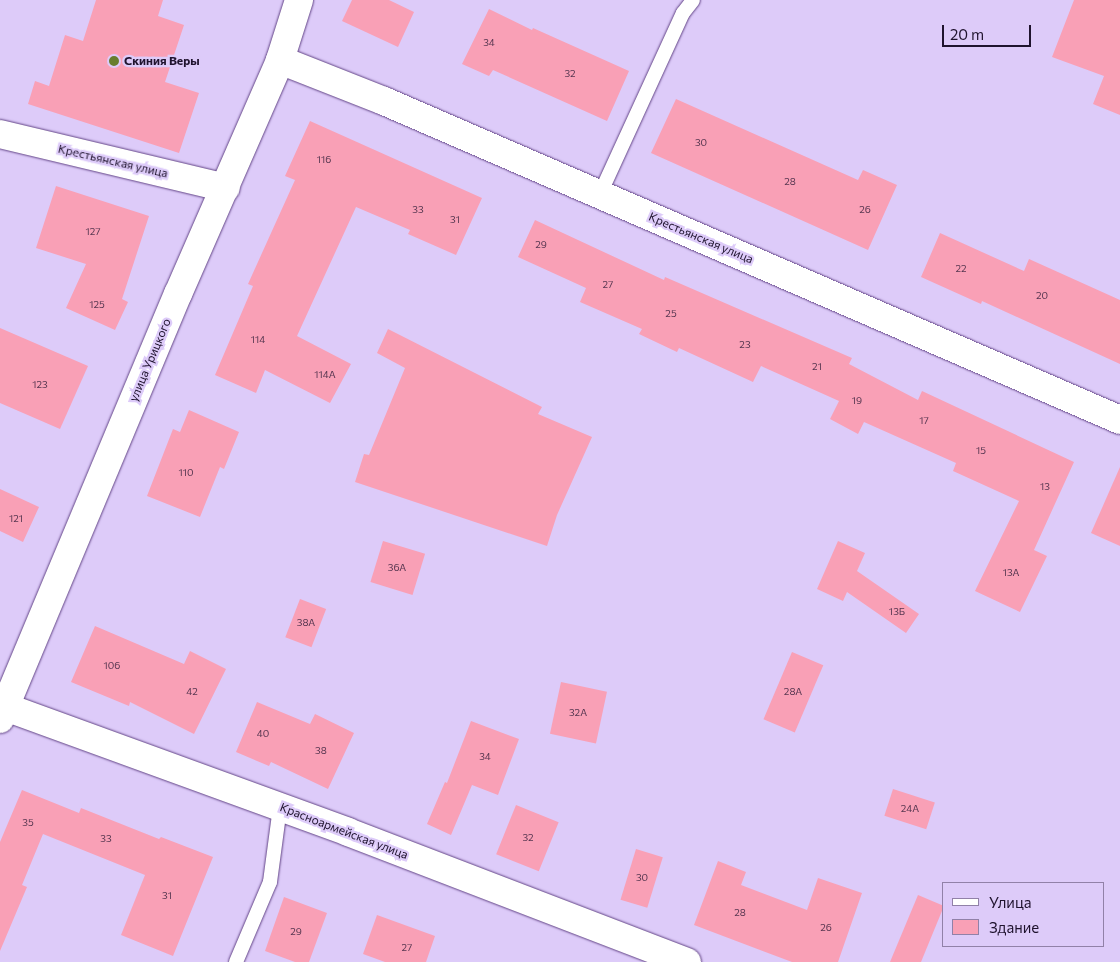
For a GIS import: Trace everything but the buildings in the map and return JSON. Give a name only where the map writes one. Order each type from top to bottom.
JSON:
[{"type":"street","name":"улица Урицкого","points":[[2,711],[178,294],[226,188],[280,60],[300,0]]},
{"type":"street","name":"Крестьянская улица","points":[[280,60],[384,101],[1120,420]]},
{"type":"street","name":"Крестьянская улица","points":[[0,134],[226,188]]},
{"type":"street","name":"Красноармейская улица","points":[[2,711],[280,808],[687,962]]},
{"type":"lane","points":[[600,194],[683,13],[693,0]]},
{"type":"lane","points":[[236,962],[270,882],[280,808]]},
{"type":"place","name":"Скиния Веры","points":[[114,61]]}]
